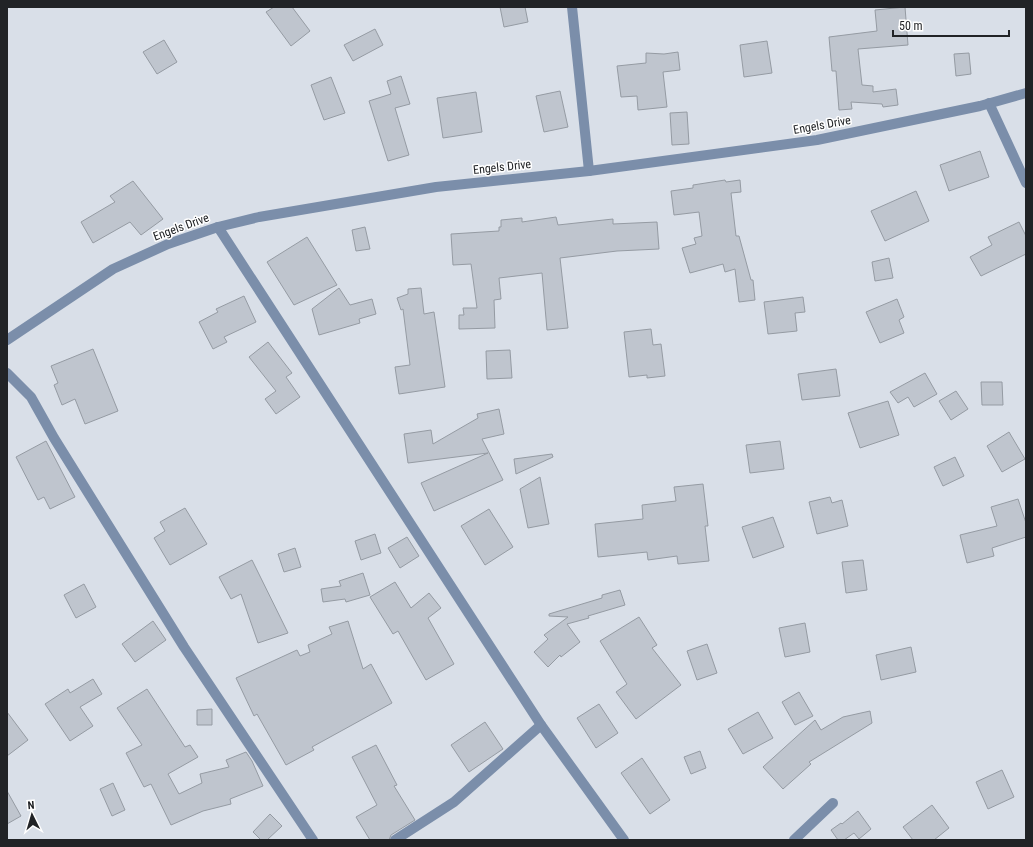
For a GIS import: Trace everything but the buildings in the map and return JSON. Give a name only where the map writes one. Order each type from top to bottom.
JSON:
[{"type":"street","points":[[572,7],[588,171]]},
{"type":"street","name":"Engels Drive","points":[[7,340],[113,269],[168,244],[218,227],[259,217],[436,187],[588,171],[817,140],[989,103],[1026,93]]},
{"type":"street","points":[[989,103],[1026,183]]},
{"type":"street","points":[[218,227],[541,725],[624,840]]},
{"type":"street","points":[[7,373],[31,397],[54,438],[184,647],[314,840]]},
{"type":"street","points":[[395,840],[454,802],[541,725]]},
{"type":"street","points":[[794,840],[833,803]]}]
